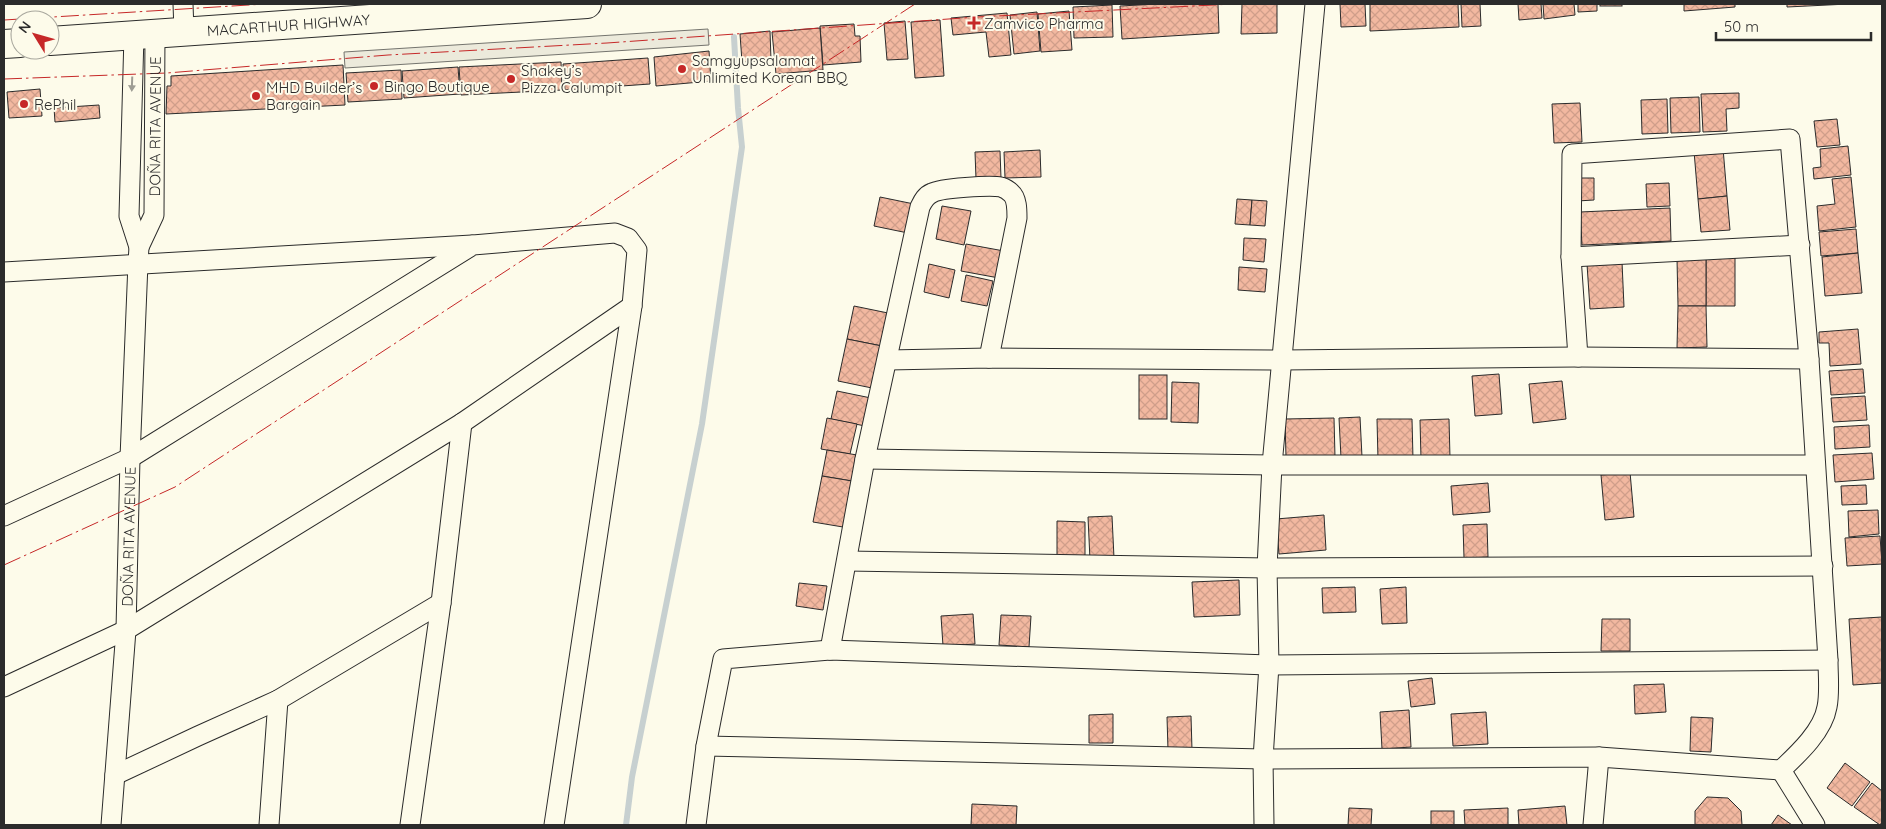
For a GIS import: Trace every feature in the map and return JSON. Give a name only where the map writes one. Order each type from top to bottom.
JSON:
[{"type":"highway","name":"MACARTHUR HIGHWAY","points":[[60,40],[545,5],[587,4]]},
{"type":"street","points":[[183,4],[184,31]]},
{"type":"street","points":[[1264,825],[1263,759],[1268,665],[1267,568],[1272,466],[1315,4]]},
{"type":"street","name":"DOÑA RITA AVENUE","points":[[139,255],[154,215],[144,34]]},
{"type":"street","name":"DOÑA RITA AVENUE","points":[[111,825],[126,630],[130,458],[139,255],[129,216],[144,34]]},
{"type":"street","points":[[706,746],[1263,759],[1599,757],[1781,770],[1800,752],[1817,730],[1828,708],[1828,660],[1823,566],[1809,359],[1790,139],[1572,154],[1571,257],[1578,357]]},
{"type":"street","points":[[830,650],[865,458],[920,207],[930,193],[939,190],[990,186],[1002,187],[1012,193],[1017,205],[1017,218],[989,358]]},
{"type":"street","points":[[4,272],[139,255],[473,245],[615,233],[628,238],[637,250],[632,306],[554,825]]},
{"type":"street","points":[[4,516],[130,458],[473,245]]},
{"type":"street","points":[[1571,257],[1800,245]]},
{"type":"street","points":[[4,687],[126,630],[462,423],[632,306]]},
{"type":"street","points":[[888,360],[989,358],[1282,360],[1578,357],[1809,359]]},
{"type":"street","points":[[410,825],[441,603],[462,423]]},
{"type":"street","points":[[865,458],[1272,466],[1815,465]]},
{"type":"street","points":[[847,561],[1267,568],[1823,566]]},
{"type":"street","points":[[115,776],[278,700],[441,603]]},
{"type":"street","points":[[696,825],[706,746],[723,659],[830,650],[1268,665],[1828,660]]},
{"type":"street","points":[[269,825],[278,700]]},
{"type":"street","points":[[1594,825],[1599,757]]},
{"type":"street","points":[[1781,770],[1815,825]]},
{"type":"shaded area","points":[[708,29],[709,45],[345,68],[344,52]]},
{"type":"building","points":[[1218,4],[1219,33],[1122,39],[1120,6]]},
{"type":"building","points":[[1242,4],[1277,4],[1277,33],[1241,34]]},
{"type":"building","points":[[1340,4],[1365,4],[1366,26],[1341,27]]},
{"type":"building","points":[[1370,4],[1458,4],[1459,27],[1370,31]]},
{"type":"building","points":[[1461,4],[1480,4],[1481,26],[1462,27]]},
{"type":"building","points":[[1518,4],[1541,4],[1542,18],[1519,20]]},
{"type":"building","points":[[1543,4],[1574,4],[1575,15],[1544,19]]},
{"type":"building","points":[[1578,4],[1597,4],[1597,11],[1578,12]]},
{"type":"building","points":[[1600,4],[1622,4],[1622,6],[1600,6]]},
{"type":"building","points":[[1684,4],[1735,4],[1735,7],[1684,11]]},
{"type":"building","points":[[1787,4],[1848,4],[1787,7]]},
{"type":"building","points":[[1112,5],[1113,37],[1074,38],[1073,7]]},
{"type":"building","points":[[1069,11],[1072,50],[1041,52],[1038,14]]},
{"type":"building","points":[[1037,12],[1040,51],[1014,54],[1010,15]]},
{"type":"building","points":[[1007,13],[1011,55],[989,57],[986,32],[953,35],[951,18]]},
{"type":"building","points":[[940,20],[944,76],[915,78],[911,22]]},
{"type":"building","points":[[905,21],[908,59],[887,60],[884,23]]},
{"type":"building","points":[[854,24],[855,36],[860,36],[861,62],[823,65],[820,26]]},
{"type":"building","points":[[820,28],[823,70],[776,74],[772,32]]},
{"type":"building","points":[[770,31],[771,60],[742,62],[740,34]]},
{"type":"building","name":"Samgyupsalamat Unlimited Korean BBQ","points":[[709,51],[711,81],[656,86],[654,57]]},
{"type":"building","points":[[648,58],[650,84],[565,90],[563,64]]},
{"type":"building","name":"Shakey’s Pizza Calumpit","points":[[561,62],[562,90],[461,95],[459,67]]},
{"type":"building","name":"MHD Builder’s Bargain","points":[[343,65],[345,105],[166,114],[167,86],[171,86],[171,76]]},
{"type":"building","points":[[458,67],[460,94],[404,98],[402,71]]},
{"type":"building","name":"Bingo Boutique","points":[[401,70],[402,99],[348,102],[346,73]]},
{"type":"building","name":"RePhil","points":[[40,89],[42,116],[9,118],[7,92]]},
{"type":"building","points":[[1739,93],[1739,108],[1726,109],[1727,131],[1703,132],[1701,94]]},
{"type":"building","points":[[1699,97],[1700,132],[1671,133],[1670,98]]},
{"type":"building","points":[[1667,99],[1668,133],[1642,134],[1641,100]]},
{"type":"building","points":[[1580,103],[1582,142],[1554,143],[1552,104]]},
{"type":"building","points":[[99,105],[100,118],[55,122],[54,108]]},
{"type":"building","points":[[1837,119],[1840,145],[1817,147],[1814,121]]},
{"type":"building","points":[[1848,146],[1851,175],[1814,179],[1813,168],[1821,167],[1820,149]]},
{"type":"building","points":[[1723,148],[1727,196],[1698,199],[1694,151]]},
{"type":"building","points":[[1040,150],[1041,177],[1005,178],[1004,152]]},
{"type":"building","points":[[1000,151],[1001,178],[976,179],[975,152]]},
{"type":"building","points":[[1851,177],[1856,227],[1819,231],[1817,206],[1835,204],[1832,179]]},
{"type":"building","points":[[1576,178],[1594,178],[1594,200],[1577,201]]},
{"type":"building","points":[[1669,183],[1670,206],[1647,207],[1646,184]]},
{"type":"building","points":[[1727,196],[1730,230],[1701,232],[1698,199]]},
{"type":"building","points":[[880,197],[914,204],[908,233],[874,226]]},
{"type":"building","points":[[1237,199],[1252,200],[1250,225],[1235,224]]},
{"type":"building","points":[[1252,200],[1267,201],[1265,226],[1250,225]]},
{"type":"building","points":[[942,206],[971,211],[964,245],[936,239]]},
{"type":"building","points":[[1670,208],[1671,241],[1582,245],[1580,212]]},
{"type":"building","points":[[1856,229],[1858,253],[1821,256],[1819,232]]},
{"type":"building","points":[[1244,238],[1266,239],[1264,262],[1243,260]]},
{"type":"building","points":[[966,244],[1004,251],[999,278],[961,271]]},
{"type":"building","points":[[1858,253],[1862,293],[1825,296],[1822,257]]},
{"type":"building","points":[[1735,257],[1735,306],[1706,306],[1706,258]]},
{"type":"building","points":[[1706,258],[1706,306],[1678,306],[1677,259]]},
{"type":"building","points":[[1622,262],[1624,307],[1590,309],[1587,264]]},
{"type":"building","points":[[929,264],[955,270],[949,298],[924,292]]},
{"type":"building","points":[[1239,267],[1267,269],[1265,292],[1238,290]]},
{"type":"building","points":[[966,275],[993,281],[987,306],[961,301]]},
{"type":"building","points":[[854,306],[888,313],[882,346],[847,339]]},
{"type":"building","points":[[1678,306],[1706,306],[1707,347],[1677,348]]},
{"type":"building","points":[[1858,329],[1861,364],[1830,366],[1829,343],[1819,343],[1819,332]]},
{"type":"building","points":[[847,339],[882,346],[872,388],[838,381]]},
{"type":"building","points":[[1863,369],[1865,393],[1831,395],[1829,371]]},
{"type":"building","points":[[1499,374],[1502,414],[1475,416],[1472,376]]},
{"type":"building","points":[[1139,375],[1167,375],[1167,419],[1139,419]]},
{"type":"building","points":[[1562,381],[1566,419],[1533,423],[1529,384]]},
{"type":"building","points":[[1172,382],[1199,383],[1198,423],[1171,422]]},
{"type":"building","points":[[837,391],[871,398],[865,426],[831,419]]},
{"type":"building","points":[[1865,396],[1867,420],[1833,422],[1831,398]]},
{"type":"building","points":[[1360,417],[1362,457],[1341,458],[1339,418]]},
{"type":"building","points":[[827,418],[857,424],[850,454],[821,449]]},
{"type":"building","points":[[1334,418],[1335,457],[1286,457],[1285,419]]},
{"type":"building","points":[[1377,419],[1412,419],[1413,459],[1378,460]]},
{"type":"building","points":[[1449,419],[1450,458],[1421,459],[1420,420]]},
{"type":"building","points":[[1869,425],[1870,447],[1835,449],[1834,427]]},
{"type":"building","points":[[827,450],[857,455],[852,481],[822,476]]},
{"type":"building","points":[[1872,453],[1874,479],[1835,482],[1833,455]]},
{"type":"building","points":[[1630,472],[1634,517],[1605,520],[1601,475]]},
{"type":"building","points":[[822,476],[852,481],[843,527],[813,522]]},
{"type":"building","points":[[1488,483],[1490,512],[1453,515],[1451,486]]},
{"type":"building","points":[[1866,485],[1867,504],[1842,505],[1841,486]]},
{"type":"building","points":[[1878,510],[1879,534],[1849,537],[1848,511]]},
{"type":"building","points":[[1324,515],[1326,550],[1279,554],[1276,519]]},
{"type":"building","points":[[1112,516],[1114,558],[1090,560],[1088,517]]},
{"type":"building","points":[[1057,521],[1085,522],[1085,558],[1057,557]]},
{"type":"building","points":[[1487,524],[1488,557],[1464,558],[1463,525]]},
{"type":"building","points":[[1880,536],[1882,564],[1847,566],[1845,538]]},
{"type":"building","points":[[1239,580],[1240,615],[1194,617],[1192,582]]},
{"type":"building","points":[[799,583],[827,586],[823,610],[796,606]]},
{"type":"building","points":[[1355,587],[1356,612],[1323,613],[1322,588]]},
{"type":"building","points":[[1406,587],[1407,623],[1382,624],[1380,589]]},
{"type":"building","points":[[973,614],[975,644],[943,646],[941,616]]},
{"type":"building","points":[[1001,615],[1031,616],[1029,647],[999,645]]},
{"type":"building","points":[[1882,617],[1882,683],[1853,685],[1849,619]]},
{"type":"building","points":[[1602,619],[1630,619],[1630,651],[1601,651]]},
{"type":"building","points":[[1432,678],[1435,704],[1411,707],[1408,681]]},
{"type":"building","points":[[1664,684],[1666,712],[1635,714],[1634,685]]},
{"type":"building","points":[[1409,710],[1411,747],[1382,749],[1380,712]]},
{"type":"building","points":[[1486,712],[1488,744],[1453,746],[1451,714]]},
{"type":"building","points":[[1113,714],[1113,743],[1089,743],[1089,715]]},
{"type":"building","points":[[1191,716],[1192,750],[1168,750],[1167,717]]},
{"type":"building","points":[[1691,717],[1713,718],[1711,752],[1690,751]]},
{"type":"building","points":[[1845,763],[1870,782],[1852,806],[1827,788]]},
{"type":"building","points":[[1872,783],[1882,791],[1882,822],[1880,825],[1854,807]]},
{"type":"building","points":[[1707,797],[1728,798],[1741,811],[1742,825],[1695,825],[1695,811]]},
{"type":"building","points":[[972,804],[1017,806],[1016,825],[971,825]]},
{"type":"building","points":[[1565,806],[1567,825],[1519,825],[1518,810]]},
{"type":"building","points":[[1349,808],[1372,809],[1371,825],[1348,825]]},
{"type":"building","points":[[1508,808],[1508,825],[1465,825],[1464,810]]},
{"type":"building","points":[[1431,811],[1454,811],[1454,825],[1431,825]]},
{"type":"building","points":[[1778,815],[1792,825],[1771,825]]},
{"type":"waterway","points":[[626,825],[632,777],[702,424],[742,147],[734,37]]},
{"type":"power","points":[[4,20],[265,4]]},
{"type":"power","points":[[4,565],[175,487],[915,4]]},
{"type":"power","points":[[4,79],[167,73],[388,55],[607,43],[977,17],[1233,4]]},
{"type":"place","name":"Zamvico Pharma","points":[[974,23]]},
{"type":"place","name":"Samgyupsalamat Unlimited Korean BBQ","points":[[682,69]]},
{"type":"place","name":"Shakey’s Pizza Calumpit","points":[[511,79]]},
{"type":"place","name":"Bingo Boutique","points":[[374,86]]},
{"type":"place","name":"MHD Builder’s Bargain","points":[[256,96]]},
{"type":"place","name":"RePhil","points":[[24,104]]}]
